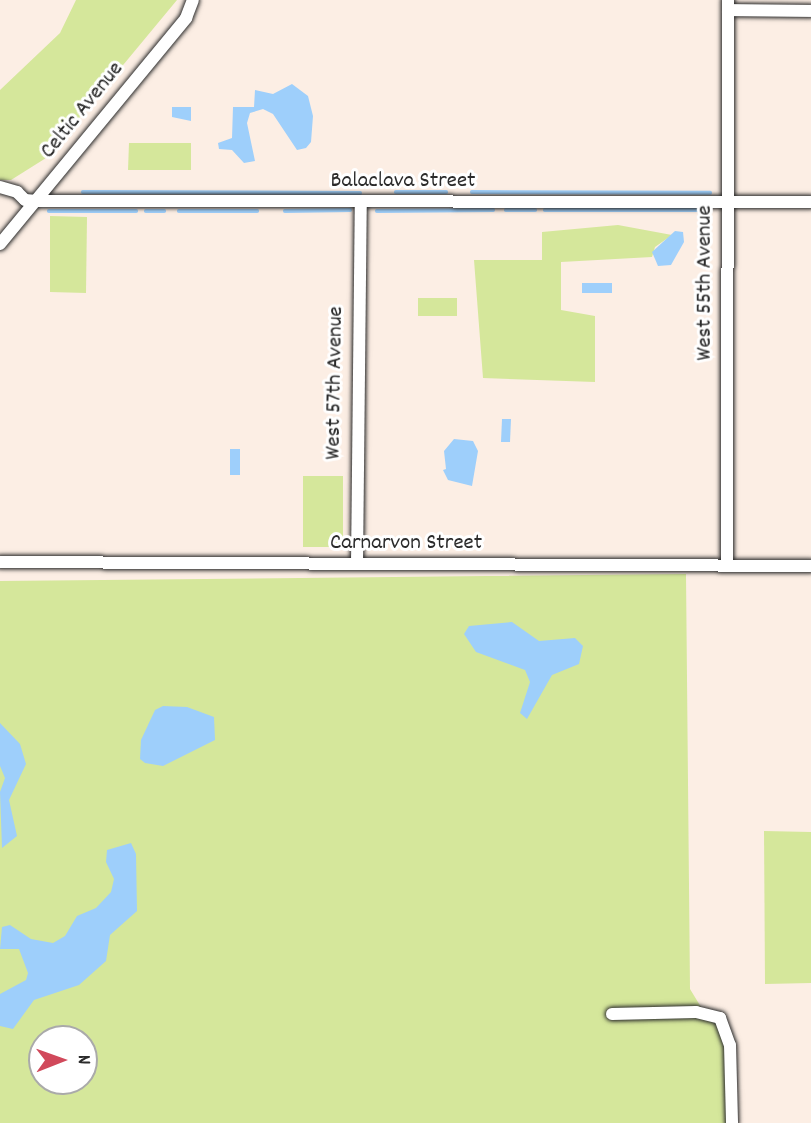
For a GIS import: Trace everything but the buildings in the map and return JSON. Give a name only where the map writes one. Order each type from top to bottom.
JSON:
[{"type":"street","name":"Celtic Avenue","points":[[0,244],[186,19],[193,0]]},
{"type":"street","points":[[728,5],[811,11]]},
{"type":"street","name":"West 55th Avenue","points":[[727,566],[728,5]]},
{"type":"street","name":"Balaclava Street","points":[[0,187],[17,192],[25,200],[37,201],[811,202]]},
{"type":"street","name":"West 57th Avenue","points":[[357,564],[361,203]]},
{"type":"street","name":"Carnarvon Street","points":[[0,562],[811,566]]},
{"type":"street","points":[[612,1014],[696,1012],[720,1018],[730,1045],[733,1123]]},
{"type":"green space","points":[[76,0],[177,0],[46,158],[11,180],[0,180],[0,90],[60,33]]},
{"type":"green space","points":[[129,143],[191,143],[191,170],[128,170]]},
{"type":"green space","points":[[50,216],[87,217],[86,293],[50,292]]},
{"type":"green space","points":[[618,225],[672,235],[655,247],[652,257],[561,262],[561,310],[595,316],[595,382],[483,378],[474,260],[542,260],[542,232]]},
{"type":"green space","points":[[418,298],[457,298],[457,316],[418,316]]},
{"type":"green space","points":[[303,476],[343,476],[343,547],[303,547]]},
{"type":"green space","points":[[686,574],[690,989],[704,1012],[728,1030],[732,1123],[0,1123],[0,581]]},
{"type":"green space","points":[[764,831],[811,832],[811,983],[765,984]]},
{"type":"water","points":[[292,84],[308,96],[313,116],[311,142],[306,148],[297,150],[273,114],[263,109],[250,113],[247,123],[255,161],[244,163],[232,150],[219,149],[218,143],[232,138],[233,107],[254,107],[255,90],[273,94]]},
{"type":"water","points":[[172,107],[191,107],[191,121],[172,117]]},
{"type":"water","points":[[675,231],[683,232],[684,242],[671,265],[658,266],[652,252]]},
{"type":"water","points":[[582,283],[612,283],[612,293],[582,293]]},
{"type":"water","points":[[502,419],[511,419],[510,442],[501,442]]},
{"type":"water","points":[[454,439],[473,441],[478,451],[472,486],[448,480],[443,470],[446,469],[444,451]]},
{"type":"water","points":[[230,449],[240,449],[240,475],[230,475]]},
{"type":"water","points":[[512,622],[539,641],[575,638],[583,646],[579,664],[552,675],[527,719],[520,713],[530,682],[525,670],[476,652],[464,634],[469,626]]},
{"type":"water","points":[[163,706],[187,707],[214,717],[215,740],[163,766],[145,763],[140,759],[141,740],[155,710]]},
{"type":"water","points":[[0,723],[20,744],[26,764],[9,800],[17,836],[2,848],[0,792],[5,778],[0,766]]},
{"type":"water","points":[[131,843],[136,854],[137,911],[110,935],[106,961],[79,985],[34,1000],[13,1029],[0,1026],[0,994],[26,980],[28,973],[19,949],[0,949],[2,927],[10,925],[31,939],[53,943],[65,936],[77,916],[96,908],[111,892],[114,879],[106,862],[107,850]]},
{"type":"waterway","points":[[83,192],[360,193]]},
{"type":"waterway","points":[[396,192],[446,192]]},
{"type":"waterway","points":[[472,192],[710,193]]},
{"type":"waterway","points":[[285,211],[350,210]]},
{"type":"waterway","points":[[377,211],[493,210]]},
{"type":"waterway","points":[[506,210],[535,210]]},
{"type":"waterway","points":[[545,210],[709,210]]},
{"type":"waterway","points":[[49,211],[136,211]]},
{"type":"waterway","points":[[146,211],[164,211]]},
{"type":"waterway","points":[[179,211],[257,211]]}]
